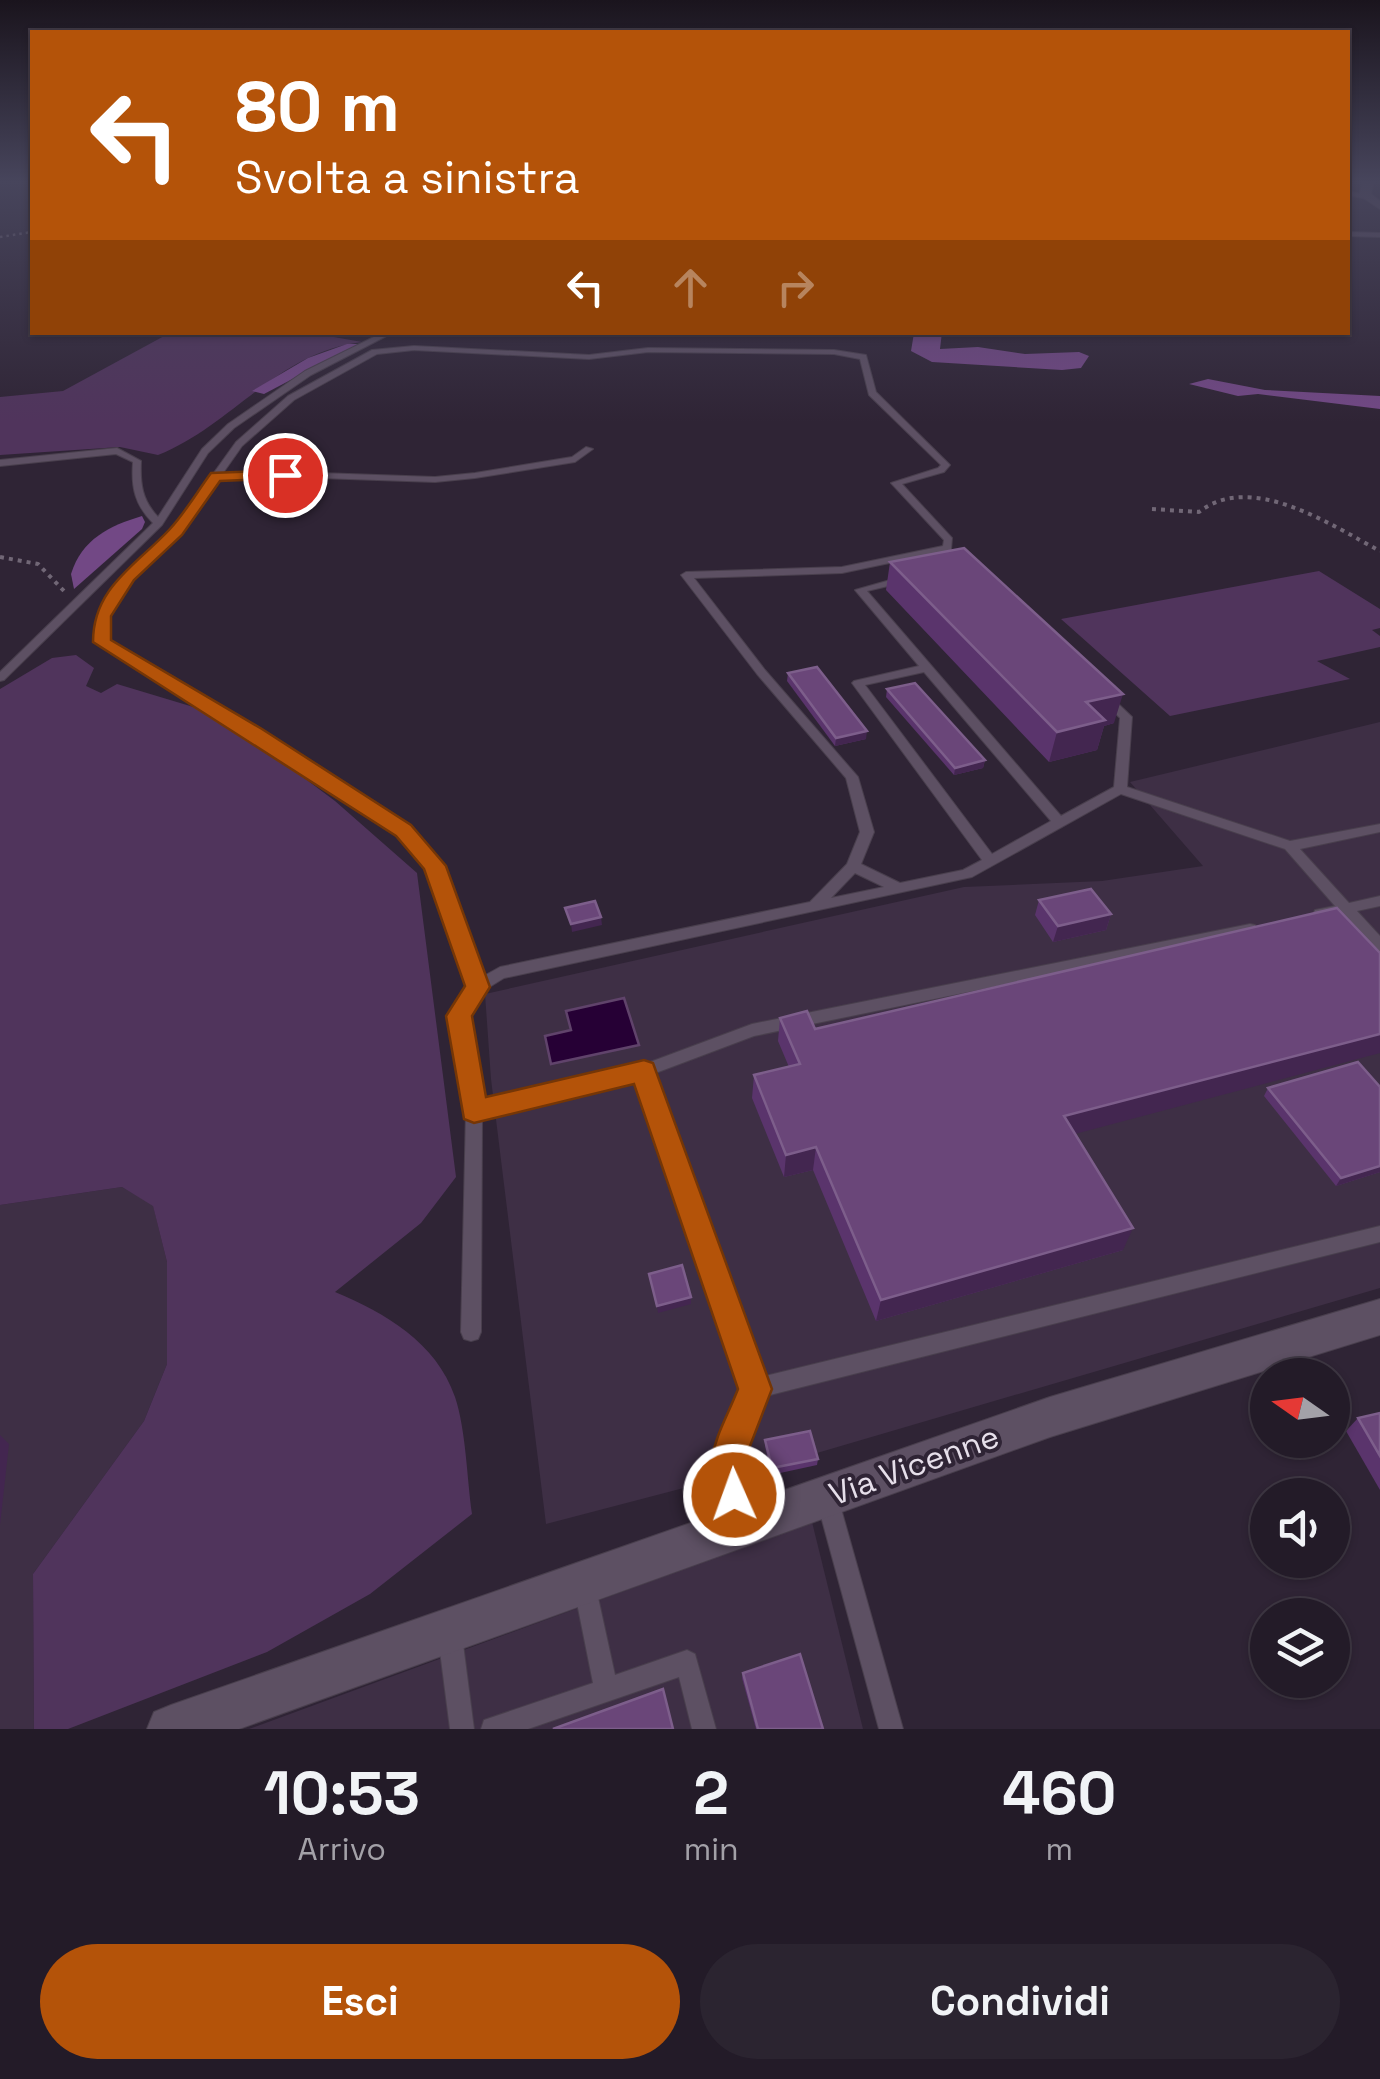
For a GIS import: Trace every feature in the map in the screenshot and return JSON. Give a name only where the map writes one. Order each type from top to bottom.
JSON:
[{"type":"street","name":"Via Vicenne","points":[[170,1729],[1050,1417],[1380,1318]]},
{"type":"lane","points":[[0,678],[158,524],[205,451],[231,426],[308,373],[385,335]]},
{"type":"lane","points":[[478,987],[434,866],[404,830],[102,642],[102,616],[128,577],[176,532],[239,444],[291,398],[375,352],[394,348],[589,357],[648,350],[834,352],[863,356],[872,393],[946,465],[896,484],[949,540],[948,548],[842,570],[686,575],[760,672],[852,778],[866,832],[853,866],[814,906]]},
{"type":"lane","points":[[216,476],[247,473],[418,480],[466,477],[575,460],[589,449]]},
{"type":"lane","points":[[0,464],[117,451],[137,461],[135,490],[140,506],[158,524]]},
{"type":"lane","points":[[913,577],[860,590],[1060,822]]},
{"type":"lane","points":[[926,668],[858,682],[990,861]]},
{"type":"lane","points":[[1100,692],[1126,717],[1120,789]]},
{"type":"lane","points":[[471,1332],[474,1111],[459,1016],[478,987],[500,974],[967,874],[1120,789],[1290,846],[1380,828]]},
{"type":"lane","points":[[1290,846],[1380,946]]},
{"type":"lane","points":[[853,866],[899,888]]},
{"type":"lane","points":[[1306,917],[1380,901]]},
{"type":"lane","points":[[474,1111],[644,1071],[752,1030],[1268,925]]},
{"type":"lane","points":[[644,1071],[755,1389],[726,1464],[742,1526]]},
{"type":"lane","points":[[755,1389],[1380,1234]]},
{"type":"lane","points":[[827,1496],[890,1729]]},
{"type":"lane","points":[[584,1582],[606,1690]]},
{"type":"lane","points":[[450,1630],[462,1729]]},
{"type":"lane","points":[[493,1729],[688,1662],[704,1729]]},
{"type":"path","points":[[1152,509],[1199,512],[1206,501],[1222,494],[1258,497],[1380,551]]},
{"type":"path","points":[[0,556],[38,564],[76,605]]},
{"type":"shaded area","points":[[166,335],[322,335],[362,342],[332,348],[305,360],[210,426],[158,455],[120,447],[0,455],[0,397],[63,391]]},
{"type":"shaded area","points":[[914,335],[942,335],[940,349],[978,347],[1025,354],[1079,352],[1089,356],[1081,368],[1062,370],[932,362],[911,351]]},
{"type":"shaded area","points":[[347,344],[359,344],[264,394],[252,391],[308,358]]},
{"type":"shaded area","points":[[1208,379],[1265,390],[1380,396],[1380,409],[1258,394],[1238,396],[1189,384]]},
{"type":"shaded area","points":[[142,516],[142,529],[74,589],[71,574],[90,543],[119,524]]},
{"type":"shaded area","points":[[1319,571],[1380,609],[1380,628],[1372,630],[1380,636],[1380,647],[1317,661],[1350,679],[1170,716],[1061,619]]},
{"type":"shaded area","points":[[76,655],[94,668],[86,686],[101,693],[117,684],[220,715],[335,801],[417,873],[456,1177],[421,1223],[335,1292],[390,1320],[435,1360],[455,1397],[462,1424],[472,1514],[370,1594],[267,1652],[68,1729],[34,1729],[33,1574],[144,1421],[167,1364],[167,1262],[153,1206],[122,1187],[0,1205],[0,689],[52,658]]},
{"type":"shaded area","points":[[1380,722],[1380,1288],[817,1453],[546,1524],[491,1079],[485,994],[964,887],[1102,881],[1203,866],[1130,782]]},
{"type":"shaded area","points":[[624,998],[639,1045],[551,1064],[545,1036],[571,1030],[566,1011]]},
{"type":"shaded area","points":[[122,1187],[153,1205],[167,1262],[167,1364],[144,1421],[33,1574],[34,1729],[0,1729],[0,1205]]},
{"type":"shaded area","points":[[812,1522],[863,1729],[249,1729]]},
{"type":"building","points":[[964,548],[1123,694],[1086,702],[1105,720],[1057,732],[890,562]]},
{"type":"building","points":[[817,667],[867,731],[836,738],[788,673]]},
{"type":"building","points":[[915,683],[985,760],[955,768],[887,689]]},
{"type":"building","points":[[1091,889],[1111,914],[1058,926],[1039,900]]},
{"type":"building","points":[[595,901],[601,917],[571,924],[565,908]]},
{"type":"building","points":[[1337,908],[1380,953],[1380,1034],[1064,1116],[1133,1228],[881,1300],[816,1147],[786,1155],[754,1075],[800,1064],[780,1018],[807,1011],[815,1029]]},
{"type":"building","points":[[1358,1062],[1380,1087],[1380,1166],[1341,1178],[1268,1088]]},
{"type":"building","points":[[682,1265],[691,1297],[657,1306],[649,1274]]},
{"type":"building","points":[[1380,1413],[1380,1456],[1358,1418]]},
{"type":"building","points":[[810,1431],[818,1459],[772,1468],[765,1440]]},
{"type":"building","points":[[800,1654],[823,1729],[758,1729],[743,1673]]},
{"type":"building","points":[[663,1689],[673,1729],[553,1729]]},
{"type":"route","points":[[285,475],[216,476],[176,532],[128,577],[102,616],[102,642],[404,830],[434,866],[478,987],[459,1016],[474,1111],[644,1071],[755,1389],[726,1464],[734,1495]]}]
